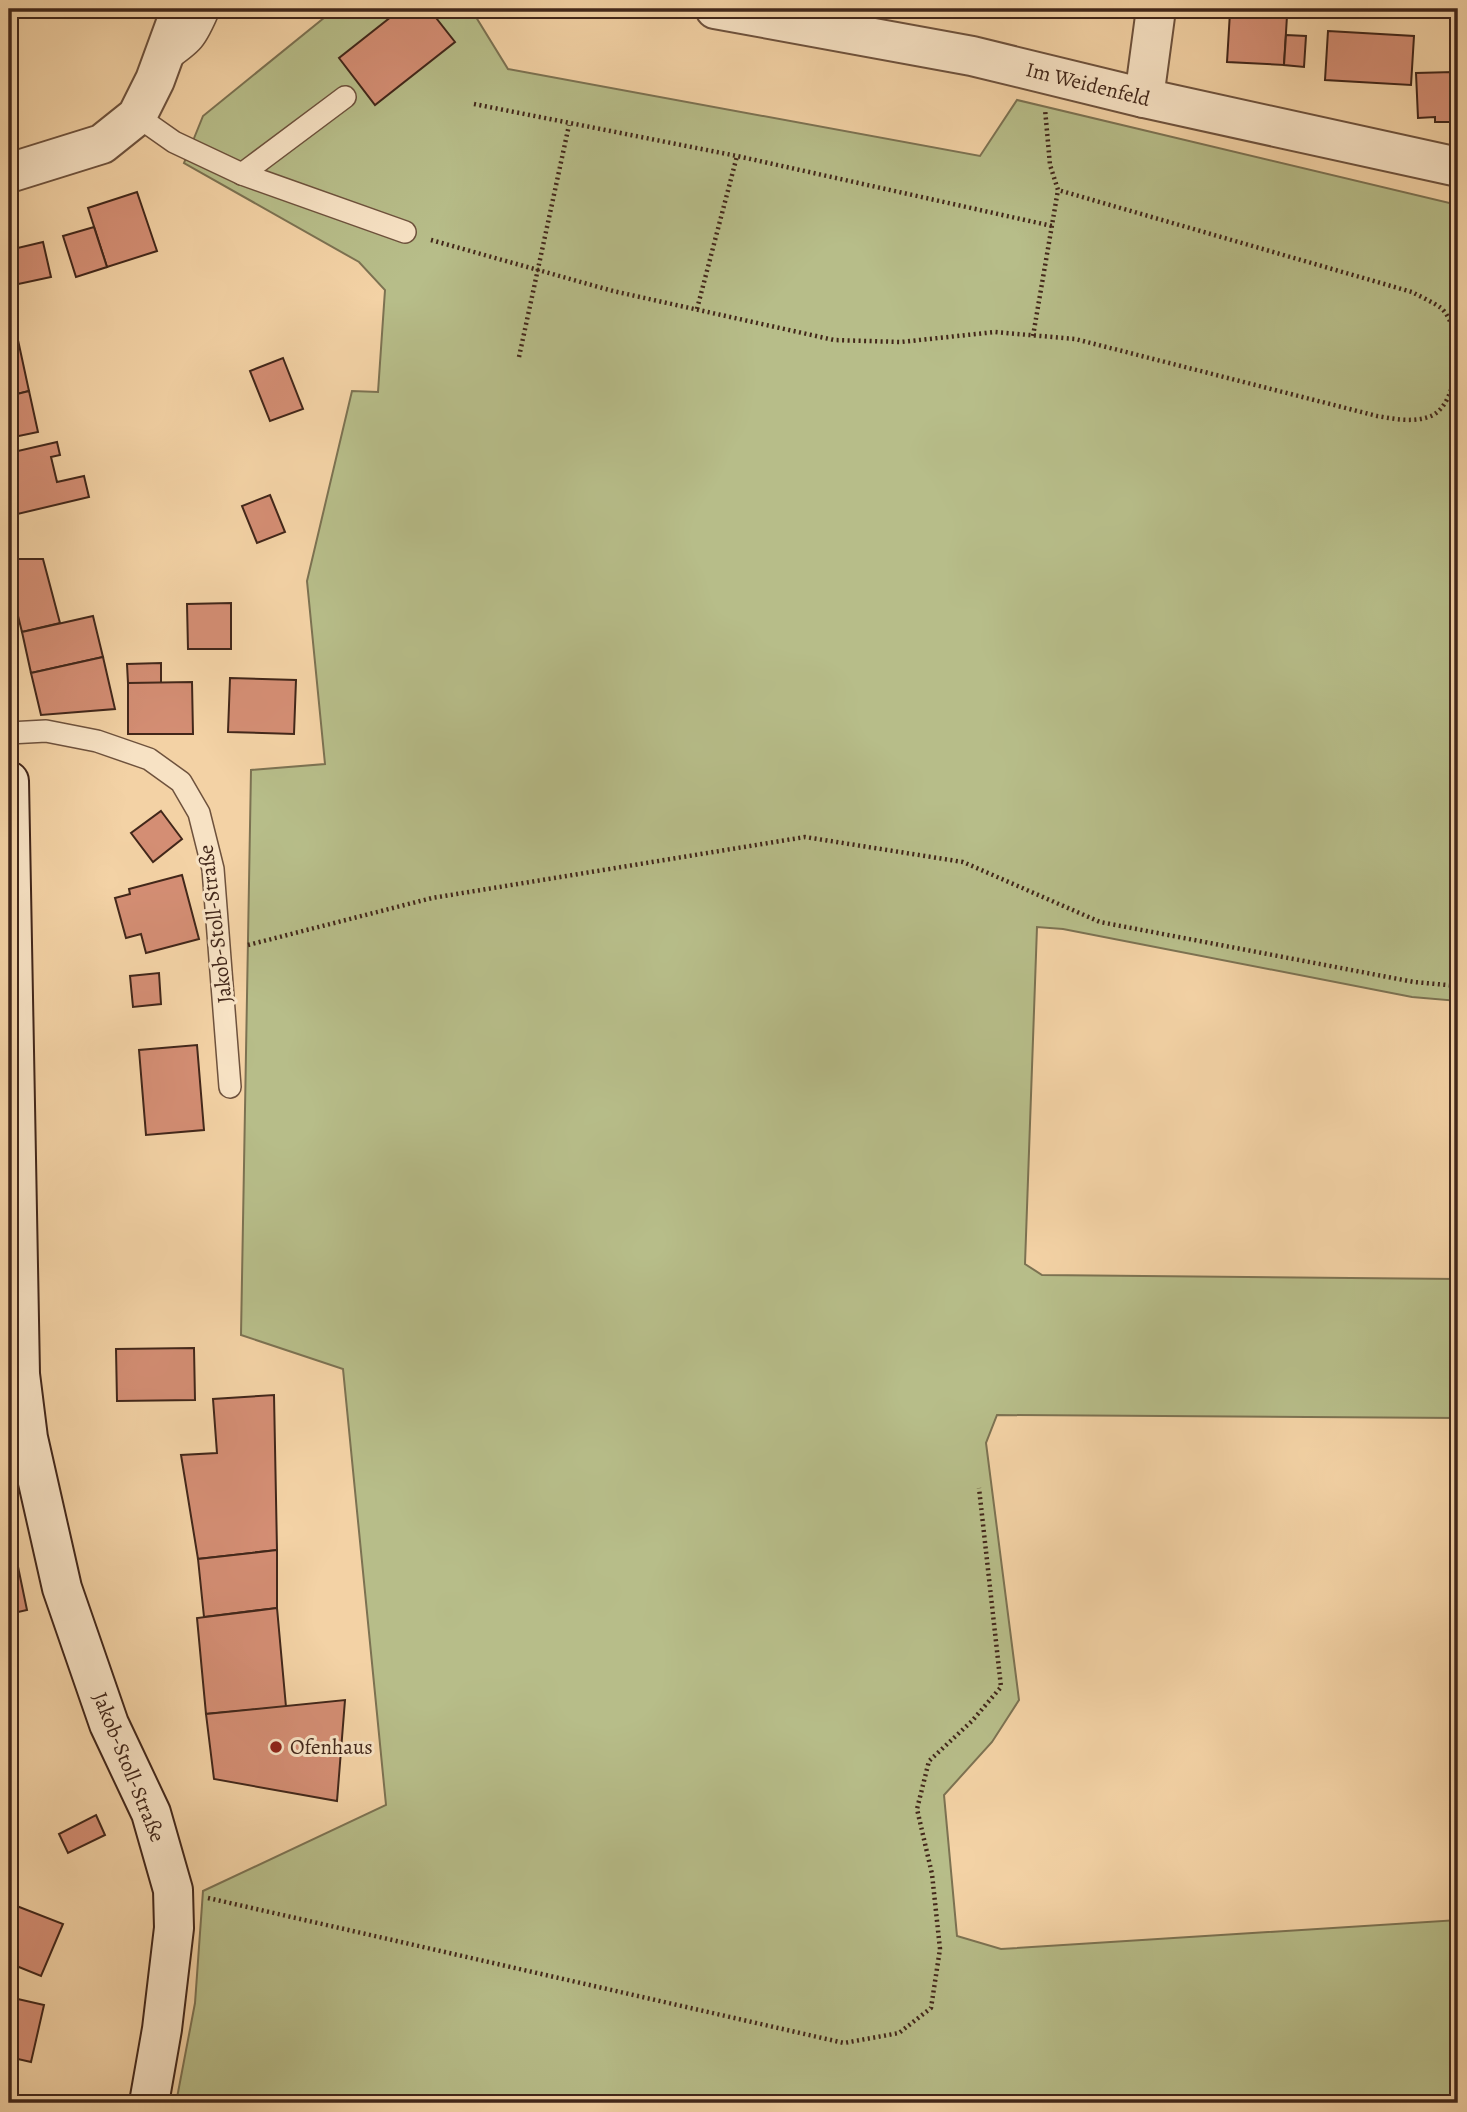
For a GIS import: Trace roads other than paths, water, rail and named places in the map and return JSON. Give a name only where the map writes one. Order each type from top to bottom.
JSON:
[{"type":"main road","points":[[9,173],[102,144],[136,116],[160,65],[181,9]]},
{"type":"main road","name":"Im Weidenfeld","points":[[715,9],[972,55],[1144,98],[1458,167]]},
{"type":"main road","points":[[1144,98],[1156,9]]},
{"type":"main road","name":"Jakob-Stoll-Straße","points":[[9,781],[20,1374],[18,1438],[62,1588],[109,1724],[151,1813],[173,1890],[174,1928],[162,2029],[149,2103]]},
{"type":"lane","points":[[160,65],[184,49],[197,36],[209,9]]},
{"type":"lane","points":[[242,173],[345,97]]},
{"type":"lane","points":[[136,116],[174,142],[242,173],[405,232]]},
{"type":"lane","name":"Jakob-Stoll-Straße","points":[[9,733],[46,731],[97,741],[149,759],[181,782],[200,813],[213,870],[230,1087]]},
{"type":"place","name":"Ofenhaus","points":[[276,1747]]}]
